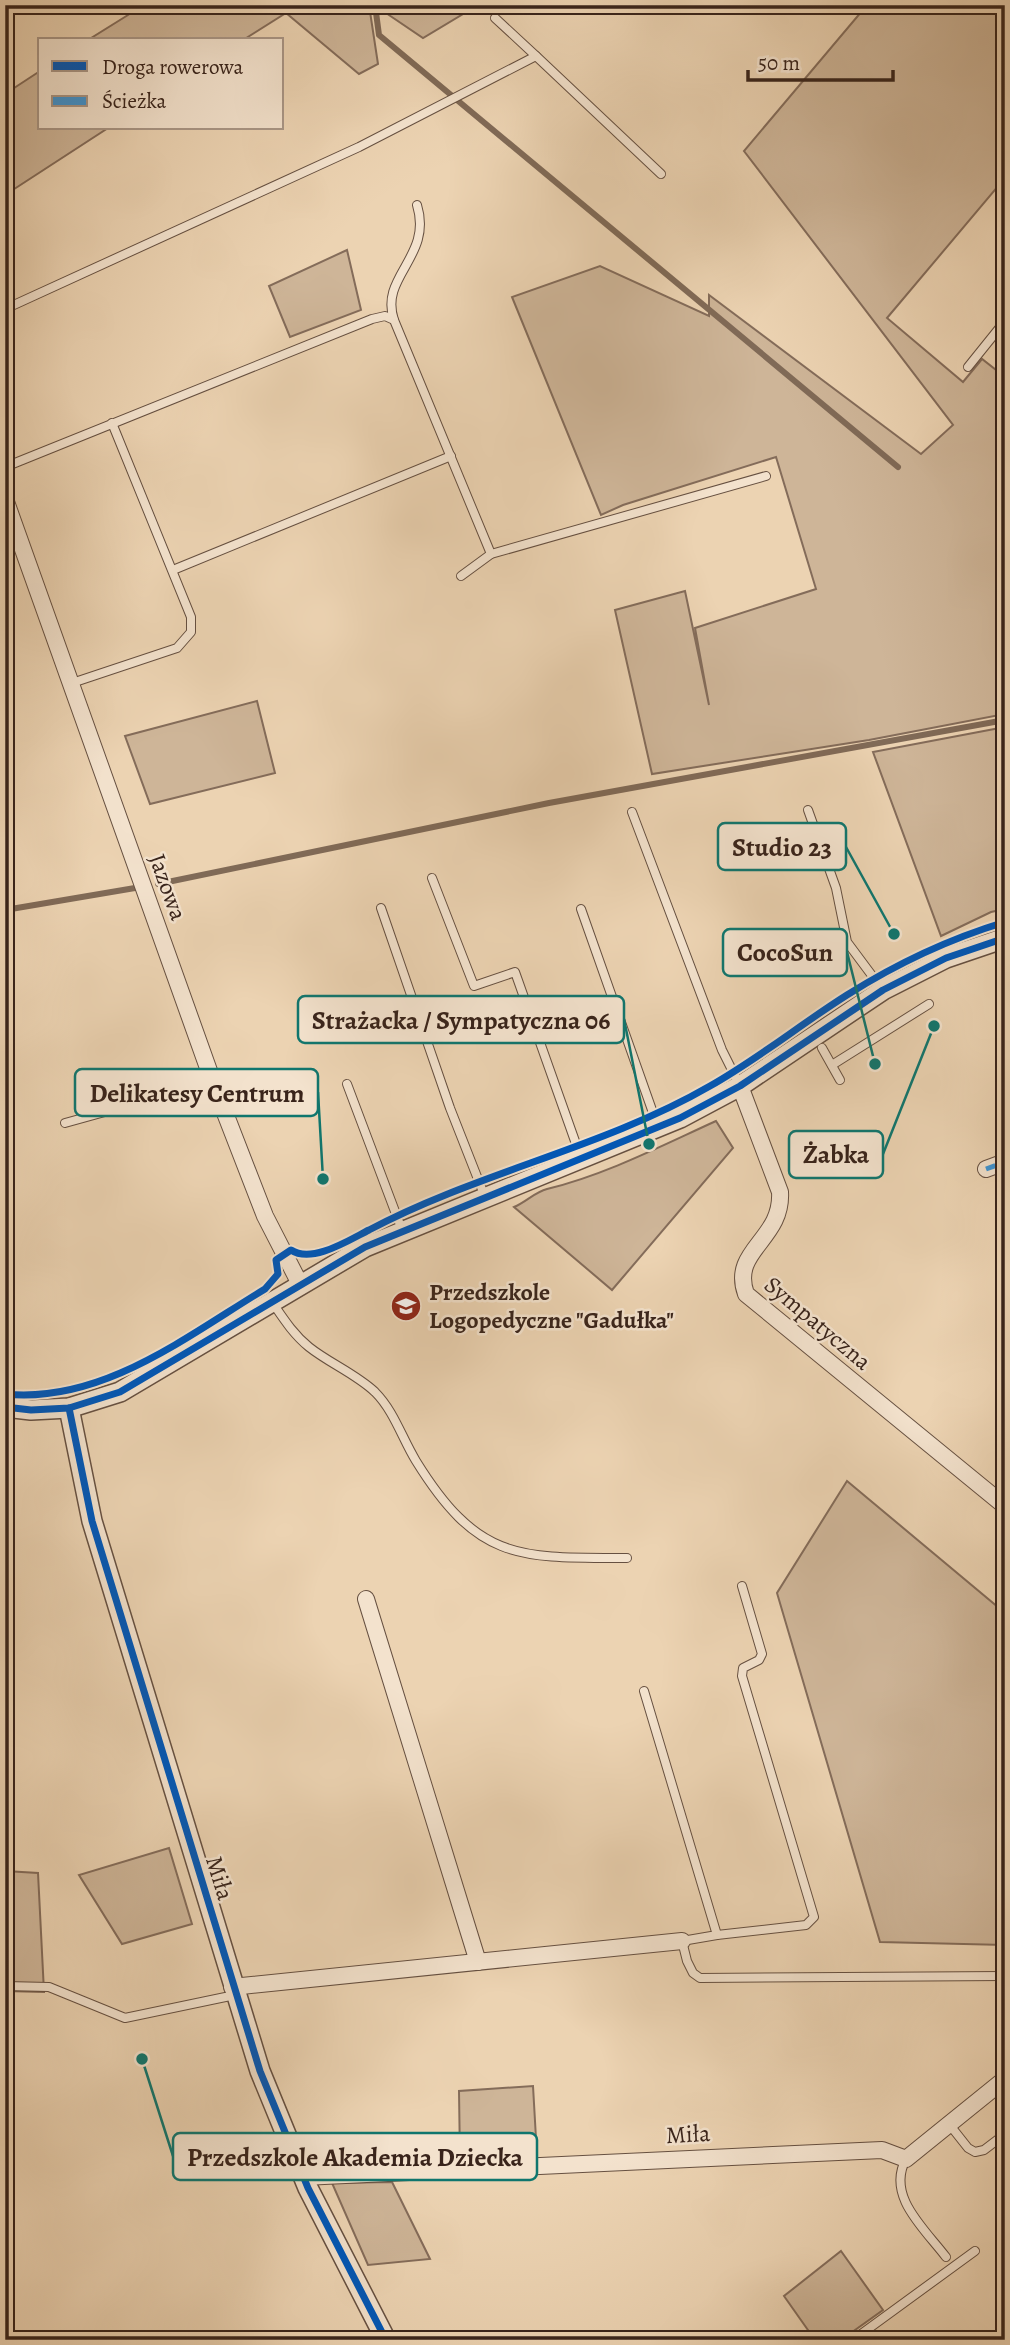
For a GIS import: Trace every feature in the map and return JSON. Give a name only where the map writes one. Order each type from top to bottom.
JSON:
[{"type":"street","name":"Jazowa","points":[[5,499],[213,1082],[265,1216],[301,1286]]},
{"type":"street","points":[[5,1408],[69,1408],[120,1392],[365,1247],[658,1127],[740,1086],[883,990],[946,958],[1005,938]]},
{"type":"street","name":"Sympatyczna","points":[[740,1086],[780,1192],[781,1206],[772,1228],[746,1260],[741,1283],[746,1294],[1005,1506]]},
{"type":"street","points":[[986,1169],[1005,1162]]},
{"type":"street","name":"Miła","points":[[69,1408],[92,1521],[233,1991],[273,2106],[303,2177],[386,2340]]},
{"type":"street","points":[[366,1599],[478,1962]]},
{"type":"street","points":[[233,1991],[682,1941]]},
{"type":"street","points":[[906,2159],[1005,2079]]},
{"type":"street","name":"Miła","points":[[303,2177],[882,2150],[906,2159]]},
{"type":"lane","points":[[495,18],[661,174]]},
{"type":"lane","points":[[5,309],[359,148],[536,56]]},
{"type":"lane","points":[[417,205],[421,219],[416,249],[391,291],[394,320],[491,554]]},
{"type":"lane","points":[[5,467],[372,318],[385,316],[394,320]]},
{"type":"lane","points":[[968,367],[1005,321]]},
{"type":"lane","points":[[72,683],[177,648],[191,632],[191,617],[112,423]]},
{"type":"lane","points":[[173,570],[451,456]]},
{"type":"lane","points":[[461,576],[491,554],[766,476]]},
{"type":"lane","points":[[807,810],[836,888],[847,942],[883,990]]},
{"type":"lane","points":[[632,812],[722,1050],[740,1086]]},
{"type":"lane","points":[[432,878],[474,986],[515,972],[581,1158]]},
{"type":"lane","points":[[381,908],[450,1108],[485,1197]]},
{"type":"lane","points":[[581,909],[658,1127]]},
{"type":"lane","points":[[832,1065],[929,1004]]},
{"type":"lane","points":[[822,1048],[840,1080]]},
{"type":"lane","points":[[65,1123],[213,1082]]},
{"type":"lane","points":[[347,1084],[402,1230]]},
{"type":"lane","points":[[272,1302],[293,1333],[310,1348],[374,1392],[391,1413],[423,1472],[471,1530],[492,1544],[518,1554],[627,1558]]},
{"type":"lane","points":[[742,1586],[762,1654],[758,1660],[746,1665],[743,1676],[814,1917],[806,1925],[682,1941],[693,1973],[700,1978],[1005,1976]]},
{"type":"lane","points":[[643,1691],[717,1935]]},
{"type":"lane","points":[[5,1986],[49,1987],[125,2018],[233,1991]]},
{"type":"lane","points":[[949,2124],[968,2148],[975,2152],[984,2150],[1005,2134]]},
{"type":"lane","points":[[906,2159],[899,2183],[901,2197],[946,2257]]},
{"type":"lane","points":[[853,2340],[975,2252]]},
{"type":"shaded area","points":[[122,5],[369,5],[378,64],[359,74],[286,13],[246,38],[91,38],[128,15]]},
{"type":"shaded area","points":[[382,5],[478,5],[423,38],[383,11]]},
{"type":"shaded area","points":[[867,5],[1005,5],[1005,178],[887,318],[963,382],[982,359],[1005,377],[1005,482],[1000,488],[1005,494],[1005,714],[869,740],[652,774],[615,610],[685,591],[709,705],[695,628],[816,589],[776,457],[623,505],[601,515],[512,297],[600,266],[709,316],[709,295],[921,454],[953,425],[744,151]]},
{"type":"shaded area","points":[[38,72],[38,130],[105,130],[5,195],[5,94]]},
{"type":"shaded area","points":[[347,250],[361,310],[290,337],[269,286]]},
{"type":"shaded area","points":[[257,701],[275,773],[150,804],[125,736]]},
{"type":"shaded area","points":[[1005,727],[1005,909],[991,912],[941,936],[873,752]]},
{"type":"shaded area","points":[[716,1121],[733,1148],[612,1290],[514,1207],[543,1190],[611,1168]]},
{"type":"shaded area","points":[[847,1481],[1005,1613],[1005,1945],[880,1942],[777,1593]]},
{"type":"shaded area","points":[[169,1848],[192,1924],[122,1944],[79,1875]]},
{"type":"shaded area","points":[[5,1871],[38,1873],[44,1992],[5,1991]]},
{"type":"shaded area","points":[[533,2086],[537,2156],[460,2160],[459,2091]]},
{"type":"shaded area","points":[[392,2182],[430,2259],[368,2265],[332,2183]]},
{"type":"shaded area","points":[[841,2251],[883,2310],[841,2340],[815,2340],[784,2296]]},
{"type":"waterway","points":[[375,5],[379,35],[898,467]]},
{"type":"waterway","points":[[158,884],[549,803],[1005,720]]},
{"type":"waterway","points":[[5,910],[135,888]]},
{"type":"marked path","points":[[986,1169],[1005,1162]]},
{"type":"cycle path","points":[[5,1394],[41,1394],[76,1388],[109,1378],[142,1363],[265,1289],[278,1274],[276,1260],[291,1250],[309,1254],[330,1249],[453,1192],[584,1144],[669,1108],[728,1076],[830,1006],[884,973],[943,944],[1005,922]]},
{"type":"cycle path","points":[[5,1407],[31,1410],[69,1408],[120,1392],[365,1247],[680,1118],[740,1086],[883,990],[946,958],[1005,938]]},
{"type":"cycle path","points":[[69,1408],[92,1521],[260,2071],[308,2188],[386,2340]]},
{"type":"place","name":"Studio 23","points":[[894,934]]},
{"type":"place","name":"Żabka","points":[[934,1026]]},
{"type":"place","name":"CocoSun","points":[[875,1064]]},
{"type":"place","name":"Strażacka / Sympatyczna 06","points":[[649,1144]]},
{"type":"place","name":"Delikatesy Centrum","points":[[323,1179]]},
{"type":"place","name":"Przedszkole Logopedyczne \"Gadułka\"","points":[[406,1306]]},
{"type":"place","name":"Przedszkole Akademia Dziecka","points":[[142,2059]]}]
